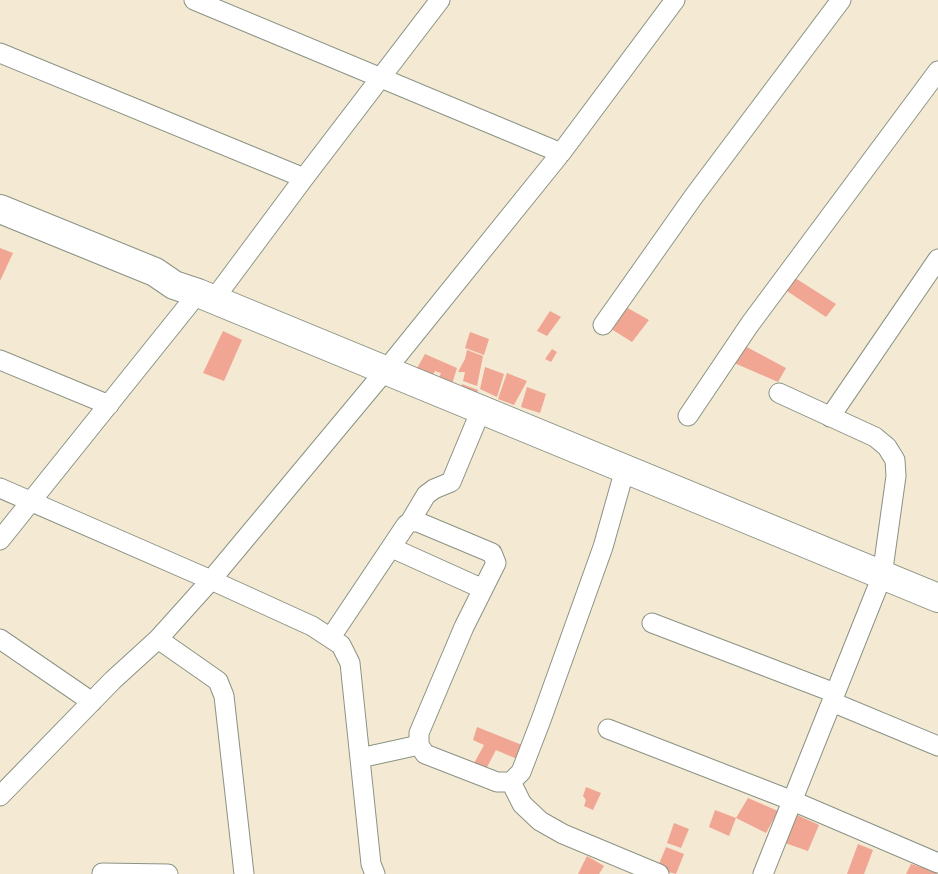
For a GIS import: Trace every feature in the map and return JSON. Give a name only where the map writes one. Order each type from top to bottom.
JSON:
[{"type":"street","points":[[194,0],[380,79],[561,152]]},
{"type":"street","points":[[0,540],[109,405],[195,292],[304,178],[440,0]]},
{"type":"street","points":[[0,796],[92,702],[158,639],[210,580],[385,371],[561,152],[675,0]]},
{"type":"street","points":[[603,325],[694,196],[841,0]]},
{"type":"street","points":[[0,53],[304,178]]},
{"type":"street","points":[[688,416],[750,324],[938,71]]},
{"type":"street","points":[[0,208],[385,371],[938,598]]},
{"type":"street","points":[[0,223],[155,286],[195,292]]},
{"type":"street","points":[[830,417],[938,259]]},
{"type":"street","points":[[0,360],[109,405]]},
{"type":"street","points":[[763,874],[882,576],[896,476],[895,460],[888,447],[875,437],[779,393]]},
{"type":"street","points":[[331,637],[426,496],[434,489],[452,482],[481,410]]},
{"type":"street","points":[[410,522],[418,522],[492,553],[496,563],[464,627],[419,733],[419,745],[425,754],[497,782],[511,782],[521,772],[541,720],[603,547],[625,469]]},
{"type":"street","points":[[0,488],[210,580],[331,637],[346,652],[350,663],[370,864],[375,874]]},
{"type":"street","points":[[392,548],[483,589]]},
{"type":"street","points":[[652,623],[834,698],[938,746]]},
{"type":"street","points":[[0,639],[92,702]]},
{"type":"street","points":[[158,639],[218,681],[224,696],[244,874]]},
{"type":"street","points":[[608,728],[793,801],[938,863]]},
{"type":"street","points":[[360,758],[419,745]]},
{"type":"street","points":[[511,782],[522,804],[540,821],[563,834],[659,874]]},
{"type":"street","points":[[102,873],[168,874]]},
{"type":"building","points":[[0,248],[13,253],[0,281]]},
{"type":"building","points":[[792,276],[836,304],[826,317],[784,289]]},
{"type":"building","points":[[624,306],[649,320],[632,342],[608,327]]},
{"type":"building","points":[[550,311],[561,317],[547,336],[537,331]]},
{"type":"building","points":[[223,331],[242,340],[224,381],[203,373]]},
{"type":"building","points":[[470,332],[489,339],[484,355],[465,348]]},
{"type":"building","points":[[743,345],[786,368],[778,382],[732,362]]},
{"type":"building","points":[[552,349],[557,352],[551,362],[545,359]]},
{"type":"building","points":[[467,350],[483,356],[477,386],[463,381],[465,372],[458,372],[465,359]]},
{"type":"building","points":[[425,354],[457,368],[451,387],[438,380],[441,373],[435,371],[431,378],[416,370]]},
{"type":"building","points":[[485,367],[504,374],[497,397],[480,389]]},
{"type":"building","points":[[507,373],[527,381],[514,405],[498,399]]},
{"type":"building","points":[[462,384],[478,390],[476,397],[461,391]]},
{"type":"building","points":[[527,387],[546,394],[540,413],[521,407]]},
{"type":"building","points":[[477,727],[522,745],[517,759],[496,750],[485,771],[473,765],[484,745],[473,740]]},
{"type":"building","points":[[586,787],[601,793],[593,810],[584,806],[586,800],[583,796]]},
{"type":"building","points":[[748,798],[778,811],[766,833],[736,818]]},
{"type":"building","points":[[715,810],[736,818],[729,836],[709,827]]},
{"type":"building","points":[[793,813],[819,825],[808,851],[782,842]]},
{"type":"building","points":[[674,823],[689,829],[681,848],[667,843]]},
{"type":"building","points":[[858,844],[873,850],[864,874],[847,874]]},
{"type":"building","points":[[666,847],[684,854],[676,874],[657,869]]},
{"type":"building","points":[[587,856],[604,866],[599,874],[578,874]]},
{"type":"building","points":[[911,864],[933,871],[938,874],[906,874]]}]
